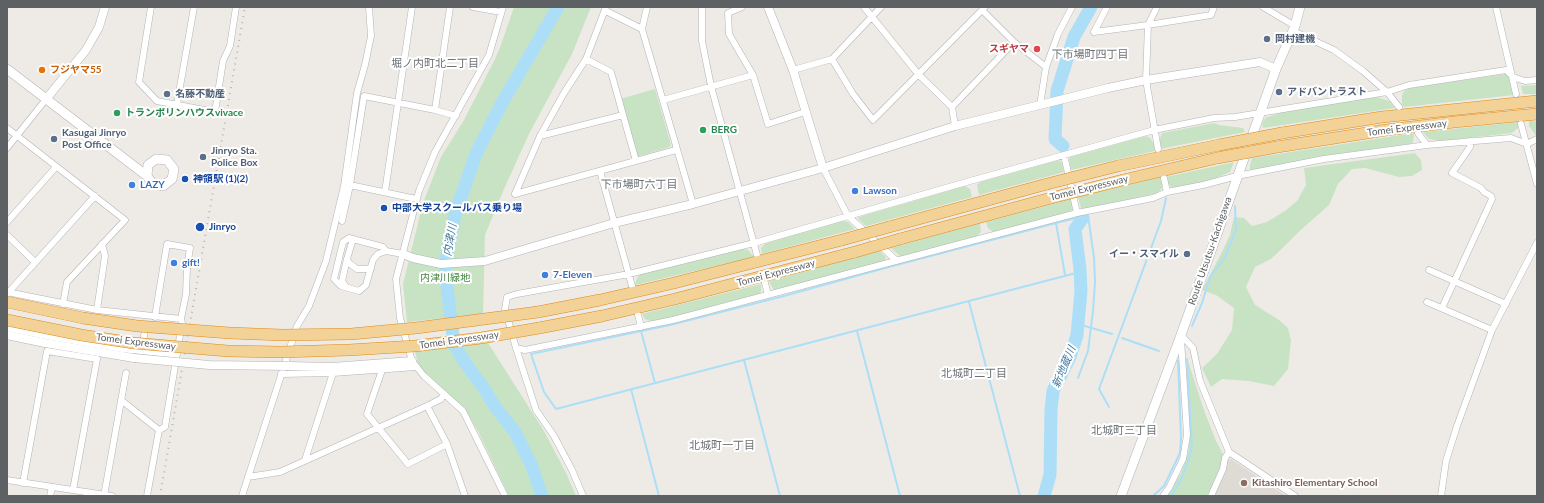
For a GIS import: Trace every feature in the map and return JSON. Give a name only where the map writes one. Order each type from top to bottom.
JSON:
[{"type":"highway","name":"Tomei Expressway","points":[[7,302],[83,318],[137,326],[230,333],[282,335],[351,334],[477,321],[538,312],[674,283],[842,240],[1118,166],[1219,145],[1282,133],[1390,116],[1537,101]]},
{"type":"highway","name":"Tomei Expressway","points":[[7,320],[81,335],[133,343],[280,352],[415,346],[481,338],[602,316],[675,299],[855,252],[1051,198],[1217,158],[1386,130],[1537,114]]},
{"type":"main road","name":"Route Utsutsu-Kachigawa","points":[[1121,496],[1181,336],[1276,69],[1294,29],[1300,7]]},
{"type":"main road","points":[[7,69],[47,98],[147,176]]},
{"type":"street","points":[[7,148],[86,50],[99,27],[105,7]]},
{"type":"street","points":[[152,7],[139,82],[157,102],[177,104],[215,112],[223,61],[230,46],[236,7]]},
{"type":"street","points":[[177,104],[194,7]]},
{"type":"street","points":[[242,496],[280,374],[297,326],[309,306],[326,261],[342,193],[357,93],[371,36],[369,7]]},
{"type":"street","points":[[385,192],[412,7]]},
{"type":"street","points":[[435,110],[450,7]]},
{"type":"street","points":[[473,7],[502,10],[489,55],[435,152],[416,199],[396,279],[396,293],[400,318],[414,364],[463,411],[506,496]]},
{"type":"street","points":[[647,7],[642,29],[676,150],[693,204]]},
{"type":"street","points":[[702,7],[702,41],[711,86],[741,191],[757,255]]},
{"type":"street","points":[[742,7],[728,12],[729,34],[753,75],[768,124],[805,112]]},
{"type":"street","points":[[768,7],[793,70],[823,168],[848,216],[897,261]]},
{"type":"street","points":[[864,7],[919,75],[952,107],[955,126]]},
{"type":"street","points":[[793,70],[832,59],[881,7]]},
{"type":"street","points":[[1042,104],[1046,67],[1058,34],[1072,7]]},
{"type":"street","points":[[1107,7],[1094,32],[1211,15],[1214,7]]},
{"type":"street","points":[[1157,7],[1148,25],[1146,80],[1158,149]]},
{"type":"street","points":[[1263,7],[1294,29],[1334,50],[1363,71],[1387,92],[1399,108]]},
{"type":"street","points":[[1496,7],[1516,94]]},
{"type":"street","points":[[832,59],[853,94],[873,120],[919,75],[983,8],[1014,42],[1046,67]]},
{"type":"street","points":[[642,29],[606,9],[586,59],[564,93],[540,136],[515,194],[676,150]]},
{"type":"street","points":[[952,107],[1014,42]]},
{"type":"street","points":[[586,59],[611,72],[636,161]]},
{"type":"street","points":[[386,251],[383,247],[349,238],[343,242],[334,279],[341,286],[359,291],[366,285],[372,260],[378,254],[386,251],[441,264],[477,262],[614,223],[693,204],[823,168],[955,126],[1146,80],[1260,62],[1276,69]]},
{"type":"street","points":[[583,496],[572,470],[554,436],[536,410],[505,309],[507,296],[629,274],[754,243],[1154,130],[1214,118],[1235,117],[1260,113],[1387,92],[1409,85],[1506,70],[1513,77],[1525,80],[1537,80]]},
{"type":"street","points":[[662,100],[753,75]]},
{"type":"street","points":[[342,221],[350,185],[364,96],[435,110],[456,116]]},
{"type":"street","points":[[540,136],[623,115]]},
{"type":"street","points":[[1521,124],[1537,184]]},
{"type":"street","points":[[7,128],[125,220],[67,282],[62,304]]},
{"type":"street","points":[[1418,133],[1427,145]]},
{"type":"street","points":[[516,348],[524,350],[641,327],[1077,213],[1153,198],[1167,192],[1237,176],[1324,159],[1427,145],[1511,138],[1527,144],[1537,139]]},
{"type":"street","points":[[1442,308],[1492,199],[1491,196],[1484,192],[1481,188],[1452,173],[1470,147],[1470,141]]},
{"type":"street","points":[[1064,155],[1077,213]]},
{"type":"street","points":[[7,222],[56,167]]},
{"type":"street","points":[[600,171],[632,286]]},
{"type":"street","points":[[1164,178],[1167,192]]},
{"type":"street","points":[[350,185],[416,199]]},
{"type":"street","points":[[7,293],[95,196]]},
{"type":"street","points":[[7,235],[36,262]]},
{"type":"street","points":[[346,287],[342,281],[353,239]]},
{"type":"street","points":[[1441,496],[1446,461],[1457,426],[1492,330],[1537,243]]},
{"type":"street","points":[[98,310],[105,256],[102,244]]},
{"type":"street","points":[[155,317],[167,244],[190,248],[186,267],[186,294],[181,319],[182,323],[165,427],[158,430]]},
{"type":"street","points":[[347,259],[349,263],[357,269],[370,268]]},
{"type":"street","points":[[1429,270],[1506,304]]},
{"type":"street","points":[[765,283],[768,295]]},
{"type":"street","points":[[7,293],[98,310],[181,319]]},
{"type":"street","points":[[1427,302],[1492,330]]},
{"type":"street","points":[[638,315],[641,327]]},
{"type":"street","points":[[141,351],[148,316]]},
{"type":"street","points":[[7,328],[51,337],[176,355]]},
{"type":"street","points":[[7,335],[134,358],[209,365],[332,367],[414,364]]},
{"type":"street","points":[[1181,336],[1193,348],[1200,381],[1229,452],[1295,496]]},
{"type":"street","points":[[1163,496],[1169,488],[1183,459],[1187,435],[1181,336]]},
{"type":"street","points":[[23,482],[47,351],[97,359],[73,490]]},
{"type":"street","points":[[280,374],[382,370],[414,364]]},
{"type":"street","points":[[382,370],[367,414],[408,464],[447,444]]},
{"type":"street","points":[[104,495],[126,373]]},
{"type":"street","points":[[305,460],[333,373]]},
{"type":"street","points":[[248,477],[280,472],[427,406],[441,399],[444,394]]},
{"type":"street","points":[[121,400],[158,430]]},
{"type":"street","points":[[427,406],[447,444],[465,496]]},
{"type":"street","points":[[147,496],[158,430]]},
{"type":"street","points":[[1211,496],[1223,469],[1225,458],[1229,452]]},
{"type":"street","points":[[7,480],[112,496]]},
{"type":"street","points":[[50,496],[52,487]]},
{"type":"shaded area","name":"Kitashiro Elementary School","points":[[1231,459],[1286,496],[1214,496],[1226,471],[1228,460]]},
{"type":"green space","name":"内津川緑地","points":[[514,7],[591,7],[572,54],[529,134],[485,235],[483,314],[407,322],[403,284],[423,203],[441,157],[464,120],[495,59]]},
{"type":"green space","points":[[1506,74],[1510,77],[1514,95],[1404,107],[1402,104],[1402,95],[1404,91],[1409,88]]},
{"type":"green space","points":[[1537,85],[1537,94],[1523,94],[1521,86]]},
{"type":"green space","points":[[655,89],[671,145],[670,147],[636,157],[620,99]]},
{"type":"green space","points":[[1377,97],[1389,101],[1395,108],[1263,128],[1262,124],[1265,118],[1289,110]]},
{"type":"green space","points":[[1529,121],[1537,121],[1537,137],[1529,126]]},
{"type":"green space","points":[[1520,122],[1518,128],[1512,133],[1440,141],[1429,139],[1423,132]]},
{"type":"green space","points":[[1214,123],[1243,128],[1245,132],[1160,149],[1159,141],[1162,133]]},
{"type":"green space","points":[[1414,133],[1413,142],[1410,144],[1314,157],[1284,165],[1250,170],[1252,158]]},
{"type":"green space","points":[[1146,136],[1150,138],[1154,144],[1155,151],[1071,170],[1069,160],[1070,157]]},
{"type":"green space","points":[[1415,153],[1421,160],[1422,170],[1412,176],[1399,177],[1365,168],[1352,169],[1338,184],[1329,205],[1271,259],[1255,267],[1246,287],[1255,305],[1279,320],[1288,328],[1291,340],[1288,369],[1274,386],[1249,381],[1222,379],[1211,387],[1202,368],[1217,354],[1232,330],[1234,308],[1216,295],[1202,290],[1230,235],[1234,217],[1244,218],[1252,226],[1267,222],[1285,211],[1297,201],[1306,185],[1304,168]]},
{"type":"green space","points":[[1059,160],[1062,163],[1064,172],[979,195],[977,185],[980,182]]},
{"type":"green space","points":[[1234,162],[1230,172],[1205,183],[1175,189],[1170,186],[1166,180],[1166,177]]},
{"type":"green space","points":[[1162,177],[1162,188],[1157,193],[1085,210],[1081,208],[1078,197]]},
{"type":"green space","points":[[965,186],[970,189],[972,197],[866,226],[858,219],[859,217]]},
{"type":"green space","points":[[1071,199],[1074,212],[993,232],[988,228],[986,222]]},
{"type":"green space","points":[[842,221],[848,222],[855,229],[762,254],[761,248],[766,243]]},
{"type":"green space","points":[[980,223],[981,232],[976,237],[901,257],[891,248]]},
{"type":"green space","points":[[743,249],[748,250],[754,257],[635,285],[640,274]]},
{"type":"green space","points":[[880,251],[886,257],[885,261],[778,291],[773,289],[769,281]]},
{"type":"green space","points":[[761,284],[761,292],[757,296],[653,322],[645,319],[642,314]]},
{"type":"green space","points":[[488,343],[544,431],[576,496],[509,496],[479,433],[465,409],[419,367],[415,352]]},
{"type":"green space","points":[[1188,361],[1204,410],[1216,441],[1223,454],[1220,469],[1207,496],[1167,496],[1181,473],[1188,453],[1190,436]]},
{"type":"waterway","name":"内津川","points":[[542,496],[531,464],[515,432],[496,408],[454,344],[446,279],[446,259],[456,211],[476,154],[502,103],[558,7]]},
{"type":"waterway","name":"新地蔵川","points":[[1063,146],[1055,139],[1057,91],[1074,37],[1091,7]]},
{"type":"waterway","points":[[1109,407],[1099,389],[1161,221],[1166,198]]},
{"type":"waterway","points":[[1192,326],[1202,303],[1210,277],[1225,257],[1236,230],[1235,206]]},
{"type":"waterway","points":[[1065,275],[1056,223],[1088,215],[1094,258],[1095,282],[1088,351],[1078,378]]},
{"type":"waterway","name":"新地蔵川","points":[[1044,496],[1050,475],[1051,410],[1053,391],[1070,357],[1077,335],[1081,291],[1075,229],[1083,218]]},
{"type":"waterway","points":[[1056,223],[670,325],[531,354],[544,392],[556,409],[1080,272]]},
{"type":"waterway","points":[[969,302],[1020,496]]},
{"type":"waterway","points":[[1078,324],[1112,334]]},
{"type":"waterway","points":[[641,331],[655,383]]},
{"type":"waterway","points":[[857,331],[900,496]]},
{"type":"waterway","points":[[1122,338],[1159,351]]},
{"type":"waterway","points":[[1171,496],[1181,480],[1192,446],[1187,359]]},
{"type":"waterway","points":[[744,360],[780,496]]},
{"type":"waterway","points":[[1153,496],[1164,486],[1180,453],[1181,438],[1178,361]]},
{"type":"waterway","points":[[631,389],[659,496]]},
{"type":"railway","points":[[160,496],[245,7]]},
{"type":"place","name":"岡村建機","points":[[1267,39]]},
{"type":"place","name":"スギヤマ","points":[[1037,49]]},
{"type":"place","name":"フジヤマ55","points":[[42,70]]},
{"type":"place","name":"アドバントラスト","points":[[1279,92]]},
{"type":"place","name":"名藤不動産","points":[[167,94]]},
{"type":"place","name":"トランポリンハウスvivace","points":[[117,113]]},
{"type":"place","name":"BERG","points":[[703,130]]},
{"type":"place","name":"Kasugai Jinryo Post Office","points":[[54,139]]},
{"type":"place","name":"Jinryo Sta. Police Box","points":[[203,157]]},
{"type":"place","name":"神領駅 (1)(2)","points":[[185,179]]},
{"type":"place","name":"LAZY","points":[[132,185]]},
{"type":"place","name":"Lawson","points":[[855,191]]},
{"type":"place","name":"中部大学スクールバス乗り場","points":[[384,208]]},
{"type":"place","name":"Jinryo","points":[[200,227]]},
{"type":"place","name":"イー・スマイル","points":[[1187,254]]},
{"type":"place","name":"gift!","points":[[174,263]]},
{"type":"place","name":"7-Eleven","points":[[545,275]]},
{"type":"place","name":"Kitashiro Elementary School","points":[[1244,483]]},
{"type":"district","name":"下市場町四丁目","points":[[1090,54]]},
{"type":"district","name":"堀ノ内町北二丁目","points":[[435,63]]},
{"type":"district","name":"下市場町六丁目","points":[[639,184]]},
{"type":"district","name":"北城町二丁目","points":[[974,373]]},
{"type":"district","name":"北城町三丁目","points":[[1124,430]]},
{"type":"district","name":"北城町一丁目","points":[[722,445]]}]
